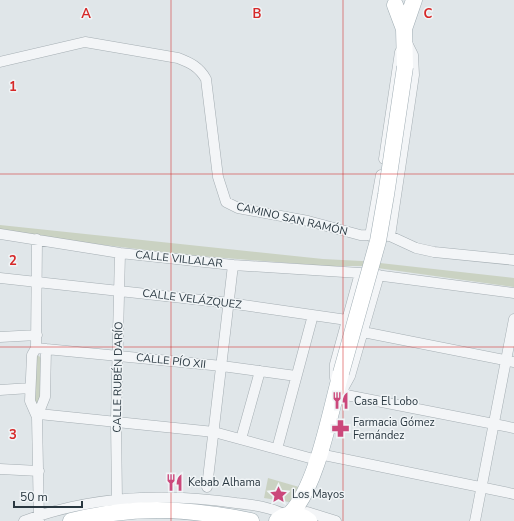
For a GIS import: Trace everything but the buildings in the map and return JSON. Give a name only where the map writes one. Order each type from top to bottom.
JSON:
[{"type":"main road","points":[[390,3],[408,5],[414,1]]},
{"type":"main road","points":[[280,518],[302,500],[307,489],[338,389],[378,241],[405,67],[404,34],[414,1]]},
{"type":"main road","points":[[390,3],[404,34]]},
{"type":"main road","points":[[280,518],[300,515],[308,518],[307,489]]},
{"type":"main road","points":[[71,521],[121,512],[175,509],[213,513],[251,521]]},
{"type":"street","points":[[404,34],[413,55],[414,75],[390,236],[416,248],[434,252],[514,260]]},
{"type":"street","points":[[370,236],[398,56],[404,34]]},
{"type":"street","name":"CAMINO SAN RAMÓN","points":[[0,62],[85,42],[178,58],[189,62],[200,69],[206,79],[218,177],[226,202],[238,208],[308,221],[370,236],[390,236]]},
{"type":"street","name":"CALLE VILLALAR","points":[[0,234],[120,253],[232,265],[380,275],[514,293]]},
{"type":"street","points":[[37,239],[37,335],[41,348],[46,397],[38,416],[39,518]]},
{"type":"street","name":"CALLE RUBÉN DARÍO","points":[[117,501],[116,421],[120,253]]},
{"type":"street","points":[[207,487],[222,366],[232,265]]},
{"type":"street","points":[[338,389],[334,376],[335,364],[360,273]]},
{"type":"street","points":[[338,389],[350,376],[380,275]]},
{"type":"street","name":"CALLE VELÁZQUEZ","points":[[0,278],[228,303],[347,320]]},
{"type":"street","points":[[277,448],[313,315]]},
{"type":"street","points":[[475,521],[494,424],[510,361],[514,318]]},
{"type":"street","points":[[363,332],[510,361]]},
{"type":"street","points":[[0,337],[37,335]]},
{"type":"street","points":[[38,416],[30,401],[30,388],[32,355],[41,348]]},
{"type":"street","name":"CALLE PÍO XII","points":[[41,348],[222,366],[296,376]]},
{"type":"street","points":[[241,439],[260,371]]},
{"type":"street","points":[[0,390],[30,388]]},
{"type":"street","points":[[338,389],[514,428]]},
{"type":"street","points":[[38,416],[116,421],[214,432],[318,457],[514,494]]},
{"type":"street","points":[[0,469],[38,471]]},
{"type":"street","points":[[24,521],[84,505],[166,498],[206,498],[268,507],[280,518]]},
{"type":"street","points":[[308,518],[336,521]]},
{"type":"green space","points":[[0,225],[323,259],[362,261],[514,278],[514,287],[363,266],[325,266],[188,255],[79,242],[0,230]]},
{"type":"green space","points":[[37,354],[42,359],[41,403],[39,404],[34,403],[34,359]]},
{"type":"green space","points":[[268,478],[299,487],[292,500],[289,502],[264,498]]},
{"type":"place","name":"Casa El Lobo","points":[[341,401]]},
{"type":"place","name":"Farmacia Gómez Fernández","points":[[340,428]]},
{"type":"place","name":"Kebab Alhama","points":[[175,482]]},
{"type":"place","name":"Los Mayos","points":[[279,494]]}]
